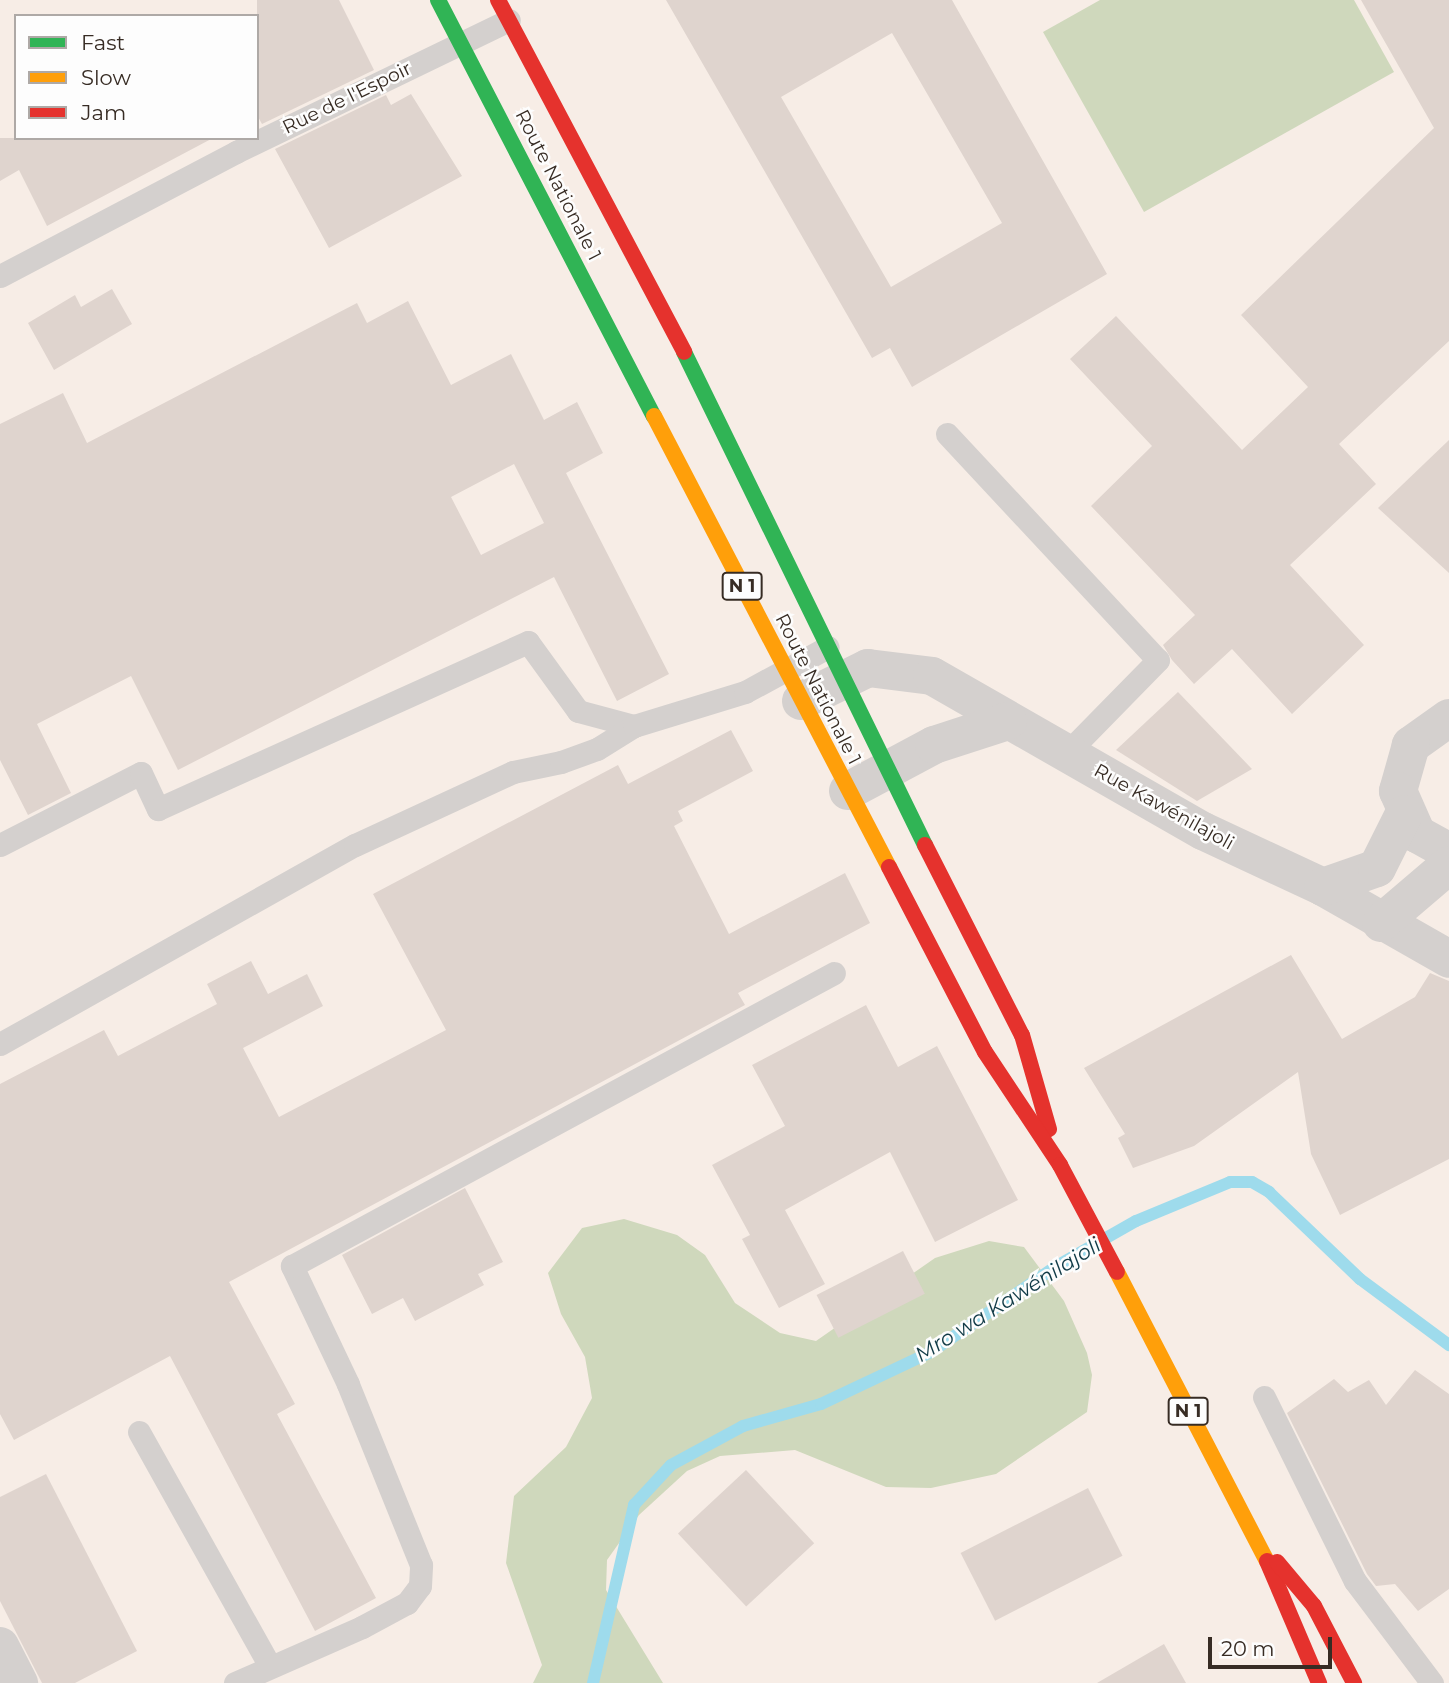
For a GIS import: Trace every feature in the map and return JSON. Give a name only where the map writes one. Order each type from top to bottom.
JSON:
[{"type":"main road","name":"Route Nationale 1","points":[[438,0],[985,1052],[1060,1165],[1256,1536],[1319,1683]]},
{"type":"main road","name":"Route Nationale 1","points":[[503,10],[734,447],[886,769],[1022,1035],[1060,1165]]},
{"type":"main road","name":"Route Nationale 1","points":[[1256,1536],[1314,1606],[1354,1683]]},
{"type":"street","name":"Rue Kawénilajoli","points":[[793,685],[835,662],[932,676],[1203,831],[1323,887],[1381,923],[1449,959]]},
{"type":"street","points":[[1449,718],[1428,728],[1406,756],[1398,791],[1404,814],[1417,834],[1449,852]]},
{"type":"street","points":[[848,791],[934,745],[1008,721]]},
{"type":"street","points":[[1323,887],[1377,868],[1404,814]]},
{"type":"street","points":[[1381,923],[1449,865]]},
{"type":"street","points":[[0,1646],[19,1683]]},
{"type":"lane","name":"Rue de l'Espoir","points":[[0,276],[236,152],[461,43],[503,10]]},
{"type":"lane","points":[[947,434],[1158,660],[1067,753]]},
{"type":"lane","points":[[0,845],[141,773],[158,809],[528,642],[578,711],[634,726]]},
{"type":"lane","points":[[0,1044],[355,845],[513,772],[597,749],[634,726],[745,692],[793,685]]},
{"type":"lane","points":[[234,1683],[407,1603],[420,1586],[421,1565],[348,1384],[292,1266],[834,973]]},
{"type":"lane","points":[[1264,1397],[1355,1581],[1433,1683]]},
{"type":"lane","points":[[139,1432],[270,1667]]},
{"type":"green space","points":[[1100,0],[1354,0],[1394,72],[1144,212],[1043,32]]},
{"type":"green space","points":[[624,1219],[677,1235],[705,1255],[735,1303],[780,1333],[816,1341],[935,1258],[989,1241],[1024,1247],[1064,1301],[1087,1353],[1092,1375],[1087,1412],[996,1474],[931,1488],[886,1487],[795,1450],[720,1456],[687,1471],[639,1515],[607,1560],[606,1590],[663,1683],[533,1683],[542,1665],[506,1563],[514,1496],[566,1447],[592,1398],[585,1357],[561,1314],[548,1273],[582,1228]]},
{"type":"building","points":[[257,0],[339,0],[374,70],[262,124],[259,119]]},
{"type":"building","points":[[666,0],[952,0],[1107,274],[912,387],[890,348],[872,358]],"holes":[[[892,33],[1002,223],[891,287],[781,97]]]},
{"type":"building","points":[[1361,0],[1449,0],[1449,341],[1339,444],[1376,484],[1290,565],[1364,645],[1292,714],[1232,649],[1194,684],[1172,660],[1163,645],[1195,615],[1091,506],[1152,446],[1070,359],[1116,316],[1242,450],[1308,387],[1241,315],[1434,128]]},
{"type":"building","points":[[411,94],[462,176],[329,248],[275,149],[386,95],[391,105]]},
{"type":"building","points":[[0,138],[209,140],[47,226],[19,170],[0,181]]},
{"type":"building","points":[[112,289],[132,324],[54,370],[28,323],[75,295],[81,307]]},
{"type":"building","points":[[408,301],[451,385],[511,354],[544,420],[577,402],[603,453],[566,473],[669,674],[617,701],[554,577],[178,770],[131,676],[37,724],[71,793],[28,815],[0,760],[0,424],[63,393],[87,443],[357,303],[367,323]],"holes":[[[514,464],[544,523],[481,555],[451,497]]]},
{"type":"building","points":[[1449,440],[1449,573],[1378,508]]},
{"type":"building","points":[[1178,692],[1252,769],[1197,801],[1116,750]]},
{"type":"building","points":[[731,730],[753,771],[678,811],[683,821],[674,826],[729,934],[845,873],[870,923],[738,993],[745,1005],[229,1282],[295,1404],[277,1414],[376,1598],[315,1631],[170,1356],[14,1440],[0,1414],[0,1084],[104,1030],[118,1056],[217,1004],[207,984],[251,961],[268,994],[307,974],[323,1006],[243,1048],[279,1117],[446,1030],[373,894],[618,765],[628,784]]},
{"type":"building","points":[[1291,955],[1342,1039],[1415,997],[1430,973],[1449,981],[1449,1159],[1340,1215],[1311,1154],[1298,1072],[1194,1146],[1133,1168],[1118,1138],[1125,1134],[1084,1068]]},
{"type":"building","points":[[866,1005],[898,1067],[937,1046],[1018,1200],[935,1242],[890,1152],[785,1210],[825,1284],[779,1308],[742,1239],[750,1235],[712,1165],[785,1126],[752,1065]]},
{"type":"building","points":[[465,1188],[503,1262],[478,1274],[484,1285],[415,1321],[403,1298],[372,1314],[342,1255]]},
{"type":"building","points":[[903,1251],[925,1294],[838,1338],[817,1295]]},
{"type":"building","points":[[1415,1370],[1449,1394],[1449,1589],[1418,1611],[1395,1584],[1376,1586],[1367,1574],[1287,1413],[1334,1379],[1348,1392],[1369,1380],[1386,1405]]},
{"type":"building","points":[[746,1470],[814,1543],[746,1607],[678,1533]]},
{"type":"building","points":[[46,1474],[137,1651],[75,1683],[42,1683],[0,1601],[0,1497]]},
{"type":"building","points":[[1088,1488],[1123,1556],[995,1621],[961,1553]]},
{"type":"building","points":[[1164,1644],[1186,1683],[1097,1683]]},
{"type":"waterway","name":"Mro wa Kawénilajoli","points":[[593,1683],[634,1505],[671,1465],[743,1426],[821,1404],[931,1352],[1055,1267],[1136,1221],[1230,1182],[1252,1182],[1269,1192],[1360,1279],[1449,1345]]},
{"type":"traffic: fast","points":[[438,0],[654,416]]},
{"type":"traffic: fast","points":[[684,352],[925,845]]},
{"type":"traffic: slow","points":[[654,416],[889,867]]},
{"type":"traffic: slow","points":[[1117,1272],[1267,1561]]},
{"type":"traffic: jam","points":[[498,0],[684,352]]},
{"type":"traffic: jam","points":[[925,845],[1022,1035],[1049,1129]]},
{"type":"traffic: jam","points":[[889,867],[985,1052],[1060,1165],[1117,1272]]},
{"type":"traffic: jam","points":[[1267,1561],[1319,1683]]},
{"type":"traffic: jam","points":[[1277,1562],[1314,1606],[1354,1683]]}]
